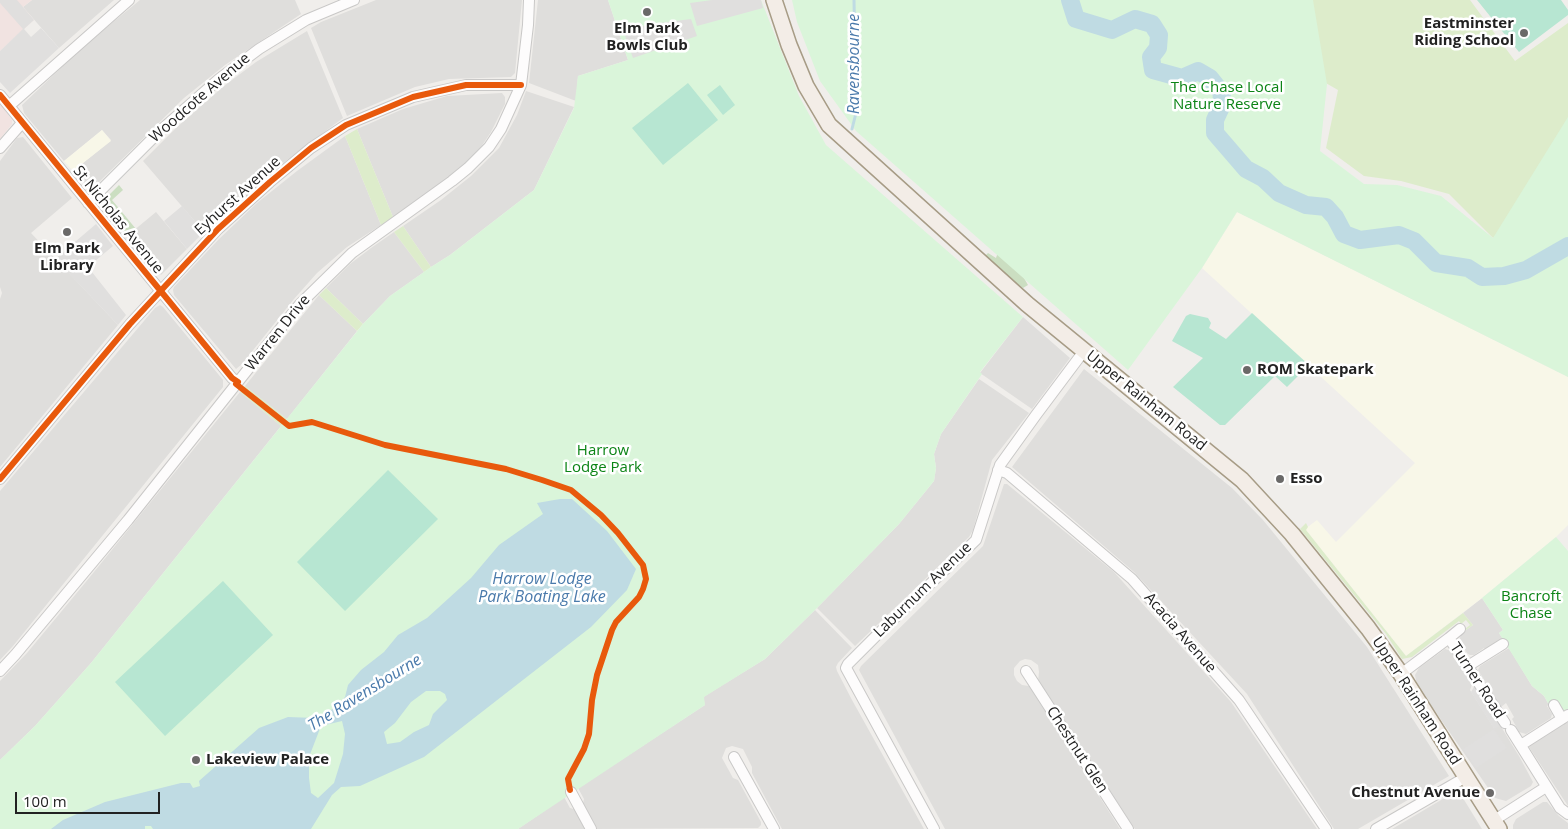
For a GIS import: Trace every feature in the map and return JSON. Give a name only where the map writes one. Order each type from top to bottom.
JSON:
[{"type":"main road","name":"Upper Rainham Road","points":[[774,0],[789,45],[803,78],[829,125],[1027,304],[1174,422],[1242,480],[1292,534],[1368,628],[1401,674],[1496,825]]},
{"type":"street","points":[[9,106],[129,0]]},
{"type":"street","name":"Woodcote Avenue","points":[[88,203],[161,130],[218,79],[259,49],[306,20],[354,0]]},
{"type":"street","name":"Warren Drive","points":[[0,671],[128,520],[300,304],[352,252],[452,181],[489,147],[501,129],[520,85],[528,25],[529,0]]},
{"type":"street","name":"Eyhurst Avenue","points":[[0,479],[82,380],[160,291],[218,229],[270,182],[312,148],[346,124],[413,97],[466,86],[520,85]]},
{"type":"street","name":"St Nicholas Avenue","points":[[0,95],[232,378],[238,382]]},
{"type":"street","points":[[0,148],[22,123]]},
{"type":"street","name":"Laburnum Avenue","points":[[934,829],[846,668],[866,646],[976,540],[998,470],[1084,351]]},
{"type":"street","name":"Acacia Avenue","points":[[998,470],[1007,473],[1132,578],[1239,700],[1326,829]]},
{"type":"street","name":"Turner Road","points":[[1401,674],[1460,629]]},
{"type":"street","name":"Turner Road","points":[[1449,638],[1521,745]]},
{"type":"street","points":[[1468,666],[1503,644]]},
{"type":"street","name":"Chestnut Glen","points":[[1026,671],[1128,829]]},
{"type":"street","points":[[1554,706],[1565,717],[1521,745],[1560,808],[1568,814]]},
{"type":"street","points":[[734,757],[772,828]]},
{"type":"street","points":[[1376,829],[1466,777]]},
{"type":"street","points":[[1496,825],[1546,787]]},
{"type":"street","points":[[571,792],[591,829]]},
{"type":"shaded area","points":[[0,0],[32,0],[23,7],[34,20],[0,51]]},
{"type":"shaded area","points":[[0,0],[17,0],[34,20],[24,29],[31,37],[41,28],[59,48],[10,93],[0,82],[0,51],[23,29],[0,3]]},
{"type":"shaded area","points":[[32,0],[114,0],[59,48],[23,7]]},
{"type":"shaded area","points":[[140,0],[295,0],[301,14],[225,65],[184,98],[94,187],[89,189],[73,171],[111,140],[102,130],[64,161],[24,113],[22,105],[84,46]]},
{"type":"shaded area","points":[[376,0],[522,0],[515,73],[511,77],[449,79],[415,87],[347,116],[311,28],[321,22]]},
{"type":"shaded area","points":[[538,0],[608,0],[628,60],[578,76],[576,101],[529,83]]},
{"type":"shaded area","points":[[712,0],[761,0],[763,8],[697,26],[690,3]]},
{"type":"shaded area","points":[[691,19],[697,36],[633,58],[623,30]]},
{"type":"shaded area","points":[[307,31],[343,118],[267,175],[204,232],[143,161],[176,128],[224,86],[256,62]]},
{"type":"shaded area","points":[[526,91],[574,107],[534,190],[450,255],[431,267],[403,226],[441,200],[471,176],[499,148],[517,115]]},
{"type":"shaded area","points":[[502,93],[505,97],[505,104],[481,147],[444,182],[393,217],[357,129],[403,109],[447,96]]},
{"type":"shaded area","points":[[0,103],[12,120],[12,124],[0,139]]},
{"type":"shaded area","points":[[102,130],[111,141],[73,171],[64,161]]},
{"type":"shaded area","points":[[345,136],[381,225],[347,247],[317,273],[236,369],[174,295],[174,287],[219,239],[257,203]]},
{"type":"shaded area","points":[[23,137],[72,198],[31,233],[118,325],[0,467],[0,299],[2,293],[0,287],[0,161],[17,138]]},
{"type":"shaded area","points":[[182,206],[204,232],[187,249],[164,221]]},
{"type":"shaded area","points":[[156,212],[187,249],[161,275],[127,236]]},
{"type":"shaded area","points":[[1237,212],[1568,377],[1568,525],[1482,598],[1406,656],[1305,529],[1317,520],[1336,542],[1415,463],[1202,268]]},
{"type":"shaded area","points":[[96,224],[113,246],[88,267],[126,315],[118,325],[55,259]]},
{"type":"shaded area","points":[[394,232],[424,272],[390,296],[363,324],[326,288],[350,264]]},
{"type":"shaded area","points":[[319,295],[357,331],[287,419],[245,386]]},
{"type":"shaded area","points":[[160,305],[223,380],[223,387],[0,660],[0,491],[155,308]]},
{"type":"shaded area","points":[[1023,317],[1070,358],[1032,409],[980,373]]},
{"type":"shaded area","points":[[1084,369],[1232,488],[1263,520],[1367,647],[1449,776],[1358,829],[1334,829],[1247,694],[1134,572],[1012,467]]},
{"type":"shaded area","points":[[979,379],[1029,413],[992,460],[973,530],[969,537],[855,646],[817,608],[899,524],[934,481],[936,468],[934,454],[941,434]]},
{"type":"shaded area","points":[[240,392],[281,426],[91,663],[35,726],[0,760],[0,681],[27,653]]},
{"type":"shaded area","points":[[1004,484],[1007,484],[1114,572],[1231,702],[1317,829],[1135,829],[1038,681],[1038,665],[1031,660],[1025,659],[1020,661],[1014,668],[1014,675],[1017,681],[1022,685],[1029,686],[1120,829],[945,829],[859,670],[983,546]]},
{"type":"shaded area","points":[[1482,598],[1503,630],[1499,633],[1503,639],[1485,650],[1484,648],[1474,655],[1470,655],[1459,640],[1462,633],[1473,625],[1463,613]]},
{"type":"shaded area","points":[[815,610],[852,648],[838,663],[837,671],[924,829],[782,829],[752,773],[752,767],[743,749],[732,746],[726,748],[722,758],[733,778],[738,780],[761,822],[758,828],[597,829],[583,803],[584,799],[578,788],[705,705],[703,697],[765,659]]},
{"type":"shaded area","points":[[1509,648],[1532,686],[1544,696],[1552,714],[1551,718],[1526,734],[1519,732],[1512,719],[1514,717],[1506,703],[1501,707],[1478,670],[1480,666]]},
{"type":"shaded area","points":[[1445,649],[1452,651],[1472,684],[1470,690],[1494,728],[1500,725],[1533,782],[1531,786],[1506,801],[1495,798],[1417,685],[1415,675],[1419,668]]},
{"type":"shaded area","points":[[1475,685],[1501,725],[1494,729],[1471,692]]},
{"type":"shaded area","points":[[1568,719],[1568,806],[1529,747],[1530,744]]},
{"type":"shaded area","points":[[1494,729],[1507,748],[1476,768],[1463,749]]},
{"type":"shaded area","points":[[1458,790],[1482,829],[1392,829]]},
{"type":"shaded area","points":[[564,797],[570,808],[574,809],[585,829],[518,829]]},
{"type":"shaded area","points":[[1543,802],[1547,802],[1568,823],[1568,829],[1513,829],[1516,819]]},
{"type":"green space","name":"Harrow Lodge Park","points":[[608,0],[761,0],[799,96],[826,145],[1023,317],[980,372],[982,374],[941,434],[934,454],[936,468],[934,481],[899,524],[765,659],[704,697],[705,705],[518,829],[0,829],[0,760],[35,726],[91,663],[363,324],[390,296],[450,255],[534,190],[574,108],[578,76],[628,60]]},
{"type":"green space","name":"The Chase Local Nature Reserve","points":[[792,0],[1313,0],[1327,84],[1320,151],[1364,184],[1397,185],[1441,196],[1493,238],[1568,117],[1568,377],[1237,212],[1202,268],[1128,370],[856,131],[820,81],[797,22]]},
{"type":"green space","points":[[1307,0],[1470,0],[1515,61],[1568,23],[1568,173],[1493,238],[1449,194],[1401,181],[1364,176],[1326,148],[1338,90],[1317,78]]},
{"type":"green space","name":"Eastminster Riding School","points":[[1477,0],[1561,0],[1568,10],[1568,15],[1519,52]]},
{"type":"green space","points":[[688,83],[718,120],[663,165],[632,128]]},
{"type":"green space","points":[[720,85],[735,105],[723,115],[707,95]]},
{"type":"green space","points":[[357,129],[393,217],[381,225],[345,136]]},
{"type":"green space","points":[[119,185],[123,190],[112,200],[136,229],[127,236],[103,207],[104,200]]},
{"type":"green space","points":[[403,226],[431,267],[424,272],[394,232]]},
{"type":"green space","points":[[999,249],[1017,266],[1028,285],[1023,288],[1007,279],[985,256],[988,253],[996,258]]},
{"type":"green space","points":[[326,288],[363,324],[357,331],[319,295]]},
{"type":"green space","name":"ROM Skatepark","points":[[1252,313],[1309,365],[1287,387],[1275,376],[1225,425],[1220,425],[1173,387],[1203,358],[1172,341],[1186,316],[1190,314],[1208,318],[1211,323],[1209,328],[1226,339]]},
{"type":"green space","points":[[245,386],[287,419],[281,426],[240,392]]},
{"type":"green space","points":[[388,470],[438,519],[345,611],[297,562]]},
{"type":"green space","points":[[1306,523],[1308,527],[1306,530],[1406,656],[1463,613],[1473,625],[1466,630],[1470,625],[1466,620],[1461,624],[1459,621],[1412,657],[1402,659],[1386,634],[1300,529]]},
{"type":"green space","name":"Bancroft Chase","points":[[1556,537],[1568,551],[1568,710],[1566,711],[1549,705],[1544,696],[1532,686],[1499,633],[1503,630],[1482,598]]},
{"type":"green space","points":[[223,581],[273,635],[165,736],[115,682]]},
{"type":"water","name":"Harrow Lodge Park Boating Lake","points":[[572,499],[607,531],[636,569],[627,590],[591,627],[424,757],[360,786],[341,787],[332,795],[311,829],[153,829],[151,826],[145,826],[145,829],[51,829],[63,820],[105,802],[181,783],[190,783],[193,788],[200,786],[199,781],[259,728],[288,717],[315,718],[333,709],[345,697],[348,685],[361,670],[384,652],[398,635],[427,618],[471,578],[499,545],[543,514],[537,503]],"holes":[[[426,691],[440,691],[445,694],[447,700],[433,714],[429,725],[414,732],[400,742],[387,744],[384,732],[395,723],[411,702]],[[342,721],[345,734],[343,754],[334,783],[318,798],[311,793],[309,757],[321,726]]]},
{"type":"waterway","name":"Ravensbourne","points":[[852,129],[856,113],[854,0]]},
{"type":"waterway","points":[[1070,0],[1076,19],[1112,30],[1135,19],[1152,24],[1159,35],[1158,48],[1151,57],[1153,70],[1182,78],[1198,71],[1210,78],[1222,93],[1221,107],[1215,120],[1215,133],[1246,169],[1263,178],[1279,193],[1306,205],[1326,207],[1335,217],[1344,234],[1360,240],[1399,235],[1414,241],[1436,263],[1468,268],[1482,277],[1504,276],[1526,270],[1568,246]]},
{"type":"cycle path","points":[[0,479],[130,324],[218,229],[311,148],[346,125],[413,97],[466,85],[521,85]]},
{"type":"cycle path","points":[[0,95],[232,378],[238,382],[236,384],[289,426],[312,422],[385,445],[506,469],[542,480],[571,490],[601,515],[618,533],[643,565],[646,579],[639,597],[616,622],[612,630],[597,675],[592,700],[589,734],[584,749],[568,779],[570,790]]},
{"type":"place","name":"Elm Park Bowls Club","points":[[647,12]]},
{"type":"place","name":"Eastminster Riding School","points":[[1524,33]]},
{"type":"place","name":"Elm Park Library","points":[[67,232]]},
{"type":"place","name":"ROM Skatepark","points":[[1247,370]]},
{"type":"place","name":"Esso","points":[[1280,479]]},
{"type":"place","name":"Lakeview Palace","points":[[196,760]]},
{"type":"place","name":"Chestnut Avenue","points":[[1490,793]]},
{"type":"water label","name":"The Ravensbourne","points":[[365,693]]}]
